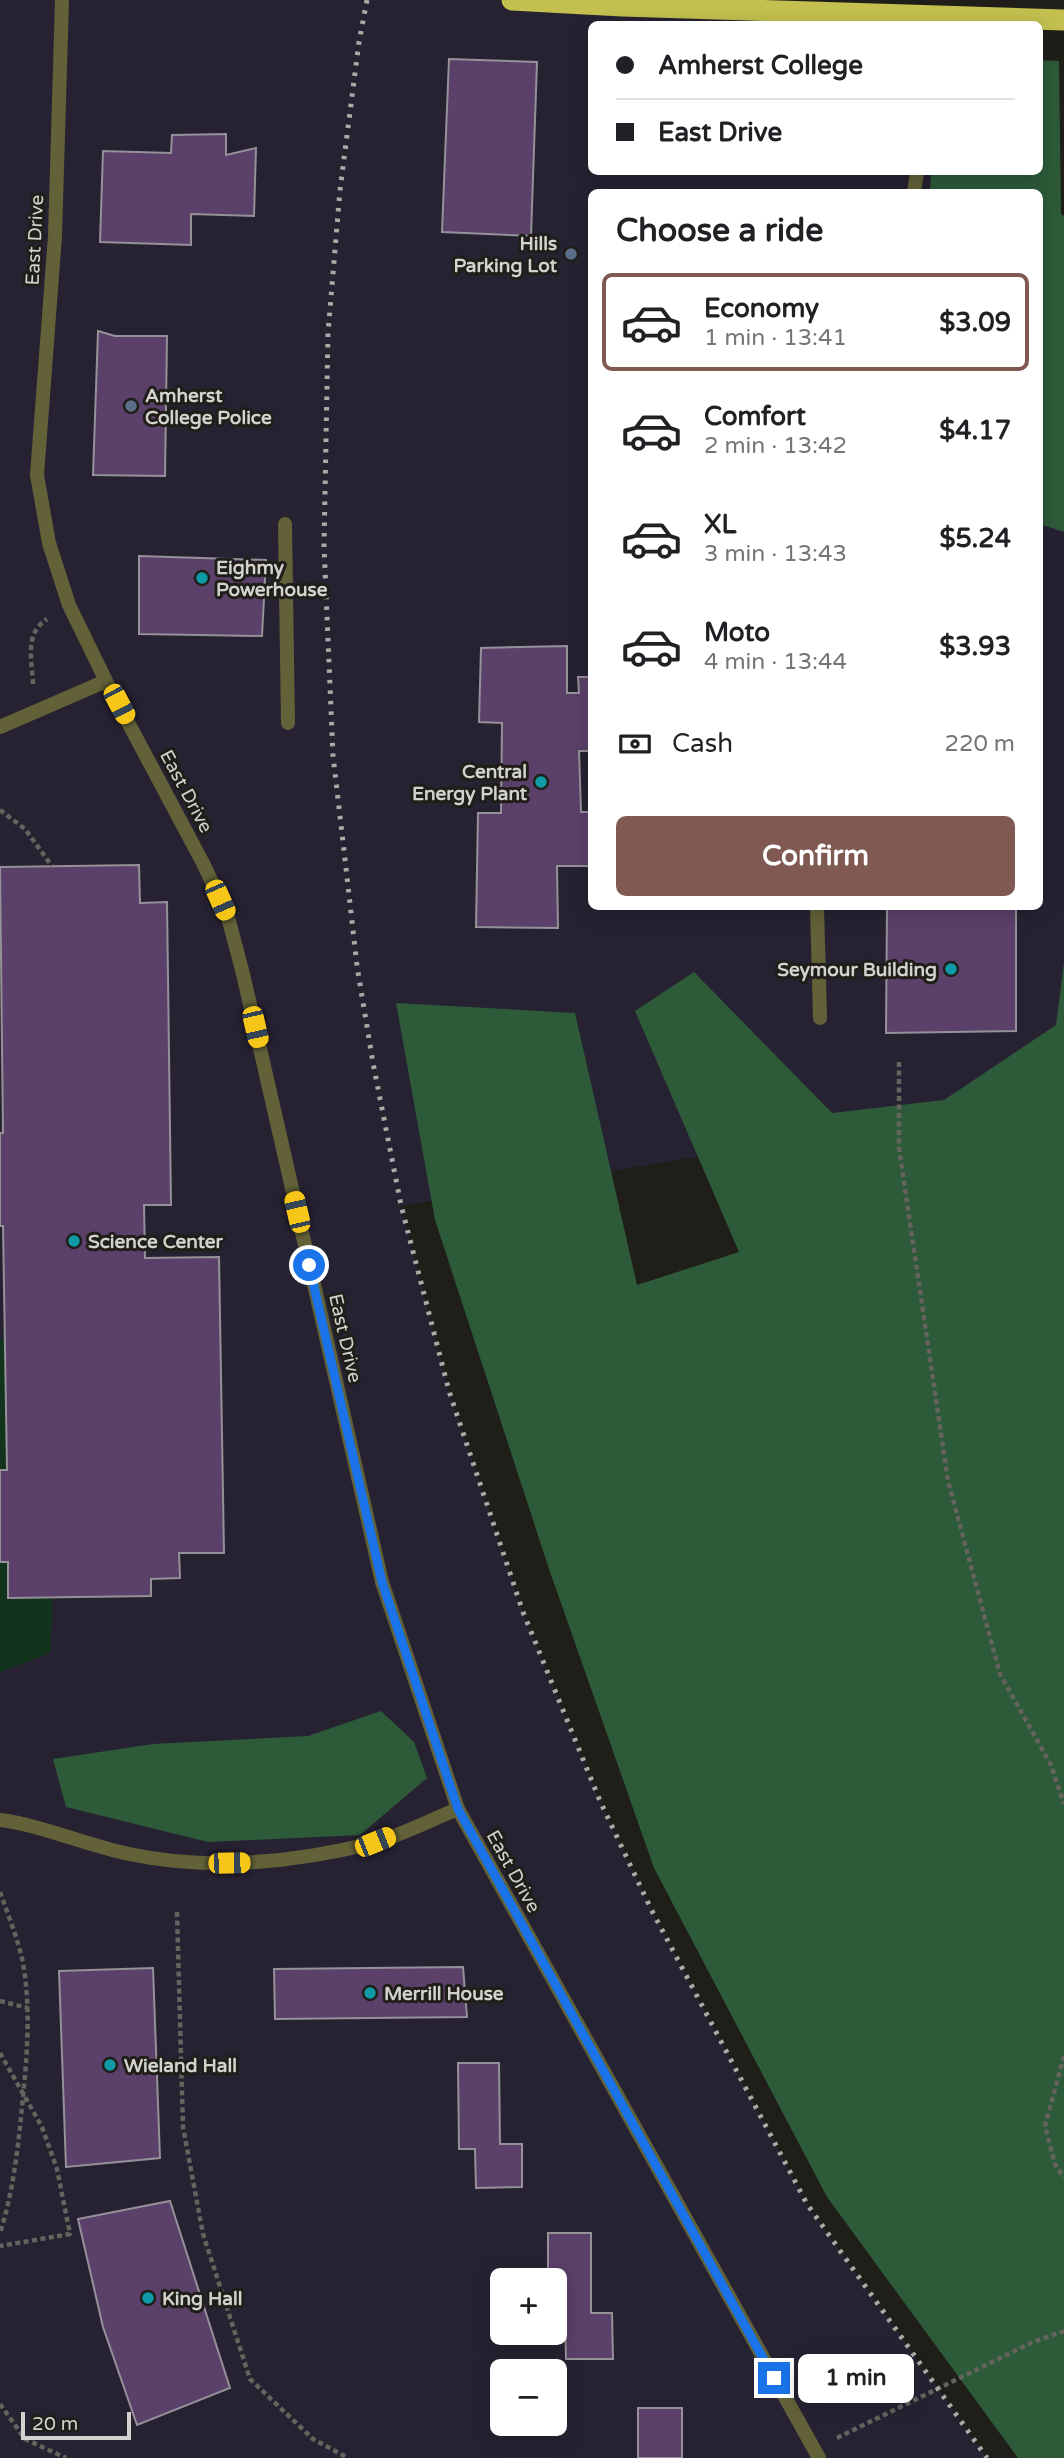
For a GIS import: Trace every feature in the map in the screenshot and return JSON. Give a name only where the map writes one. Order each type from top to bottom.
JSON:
[{"type":"highway","points":[[512,0],[1064,20]]},
{"type":"street","name":"East Drive","points":[[62,0],[55,236],[37,475],[49,543],[69,605],[204,865],[228,917],[382,1582],[458,1809],[816,2454]]},
{"type":"street","points":[[285,524],[288,723]]},
{"type":"street","points":[[0,727],[107,681]]},
{"type":"street","points":[[817,910],[820,1018]]},
{"type":"street","points":[[0,1820],[28,1823],[129,1854],[202,1864],[282,1861],[375,1842],[458,1809]]},
{"type":"path","points":[[34,691],[32,634],[38,624],[49,617]]},
{"type":"path","points":[[0,810],[25,829],[52,866]]},
{"type":"path","points":[[899,1062],[899,1148],[948,1481],[1000,1674],[1051,1765],[1064,1804]]},
{"type":"path","points":[[0,1892],[22,1962],[28,2008],[18,2148],[0,2233]]},
{"type":"path","points":[[177,1912],[183,2127],[203,2234],[250,2379],[313,2439],[348,2458]]},
{"type":"path","points":[[0,2001],[28,2008]]},
{"type":"path","points":[[0,2053],[42,2127],[57,2169],[70,2234],[0,2246]]},
{"type":"path","points":[[1064,2056],[1045,2126],[1055,2164],[1064,2178]]},
{"type":"path","points":[[816,2454],[1033,2342],[1064,2331]]},
{"type":"path","points":[[0,2404],[25,2439],[66,2458]]},
{"type":"shaded area","points":[[0,0],[569,0],[936,21],[588,21],[588,175],[984,175],[983,189],[588,189],[588,910],[1043,910],[1043,383],[1064,416],[1064,1096],[401,1206],[449,1391],[523,1612],[600,1801],[651,1909],[807,2204],[987,2458],[0,2458]]},
{"type":"green space","points":[[1043,60],[1059,61],[1061,214],[1064,216],[1064,532],[1043,525],[1043,189],[930,189],[931,175],[1043,175]]},
{"type":"green space","points":[[1064,962],[1064,2458],[1018,2458],[827,2197],[654,1868],[549,1569],[435,1220],[396,1003],[575,1013],[637,1285],[739,1252],[635,1011],[694,972],[832,1113],[944,1100],[1056,1025]]},
{"type":"green space","points":[[0,1337],[5,1342],[7,1470],[0,1470]]},
{"type":"green space","points":[[0,1562],[8,1562],[8,1598],[53,1598],[50,1653],[0,1672]]},
{"type":"green space","points":[[381,1711],[414,1742],[427,1778],[360,1835],[208,1842],[66,1807],[53,1759],[153,1744],[308,1736]]},
{"type":"building","points":[[449,59],[537,62],[531,236],[442,232]]},
{"type":"building","points":[[226,134],[226,155],[256,148],[254,216],[191,214],[191,245],[100,242],[103,151],[171,153],[172,135]]},
{"type":"building","name":"Amherst College Police","points":[[98,331],[115,336],[167,336],[165,476],[93,475]]},
{"type":"building","name":"Eighmy Powerhouse","points":[[139,556],[266,560],[262,636],[139,634]]},
{"type":"building","name":"Central Energy Plant","points":[[567,646],[567,693],[579,693],[578,677],[588,677],[588,751],[579,751],[581,812],[588,812],[588,866],[557,866],[558,928],[476,927],[478,813],[501,813],[502,723],[479,722],[481,648]]},
{"type":"building","name":"Science Center","points":[[139,865],[140,903],[167,902],[171,1205],[144,1205],[145,1258],[219,1257],[224,1553],[179,1553],[180,1578],[151,1579],[151,1596],[8,1598],[8,1562],[0,1562],[0,1470],[7,1470],[3,1226],[0,1226],[0,1133],[3,1133],[0,867]]},
{"type":"building","name":"Seymour Building","points":[[887,910],[1016,910],[1016,1031],[886,1033]]},
{"type":"building","name":"Merrill House","points":[[463,1967],[467,2017],[275,2019],[274,1969]]},
{"type":"building","name":"Wieland Hall","points":[[153,1968],[160,2158],[66,2167],[59,1971]]},
{"type":"building","points":[[458,2063],[499,2063],[500,2144],[522,2144],[522,2187],[476,2188],[475,2149],[459,2149]]},
{"type":"building","name":"King Hall","points":[[170,2201],[230,2388],[137,2425],[103,2327],[78,2219]]},
{"type":"building","points":[[548,2233],[591,2233],[591,2313],[612,2313],[613,2359],[566,2359],[567,2268],[548,2268]]},
{"type":"building","points":[[638,2408],[682,2408],[682,2458],[638,2458]]},
{"type":"railway","points":[[367,0],[340,190],[328,333],[324,546],[333,756],[357,966],[401,1205],[449,1391],[523,1612],[600,1801],[651,1909],[807,2204],[987,2458]]},
{"type":"place","name":"Hills Parking Lot","points":[[571,254]]},
{"type":"place","name":"Amherst College Police","points":[[131,406]]},
{"type":"place","name":"Eighmy Powerhouse","points":[[202,578]]},
{"type":"place","name":"Central Energy Plant","points":[[541,782]]},
{"type":"place","name":"Seymour Building","points":[[951,969]]},
{"type":"place","name":"Science Center","points":[[74,1241]]},
{"type":"place","name":"Merrill House","points":[[370,1993]]},
{"type":"place","name":"Wieland Hall","points":[[110,2065]]},
{"type":"place","name":"King Hall","points":[[148,2298]]},
{"type":"route","points":[[309,1265],[382,1582],[458,1809],[774,2378]]}]
